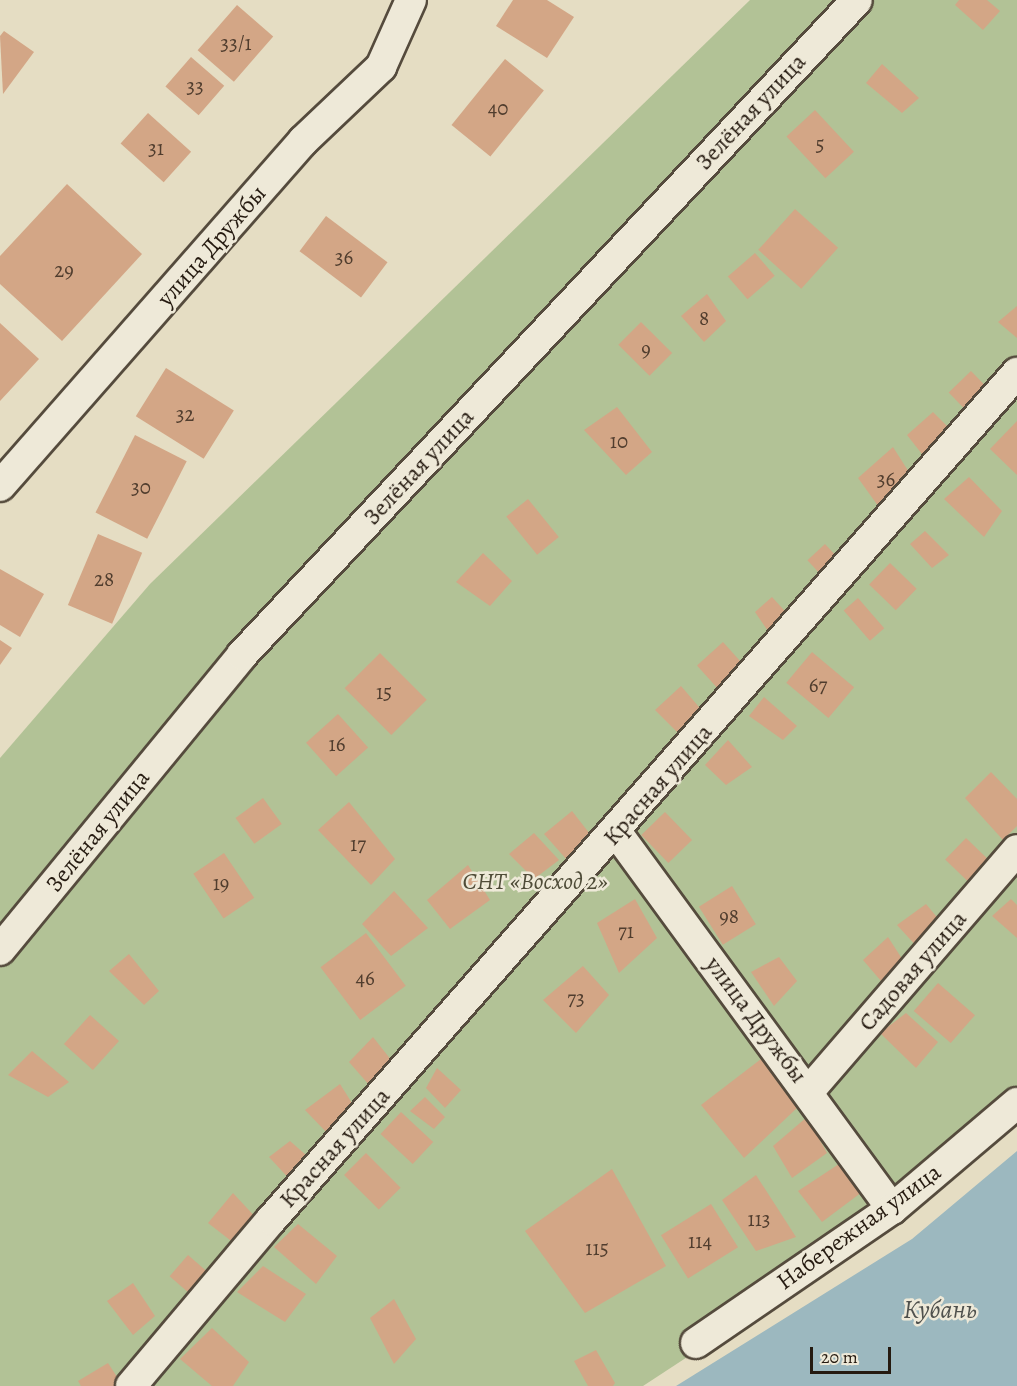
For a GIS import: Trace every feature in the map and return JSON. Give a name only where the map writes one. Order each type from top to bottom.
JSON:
[{"type":"street","name":"улица Дружбы","points":[[0,486],[303,141],[381,67],[411,0]]},
{"type":"street","name":"Зелёная улица","points":[[0,950],[242,655],[857,0]]},
{"type":"street","name":"Красная улица","points":[[132,1386],[271,1220],[617,833],[1017,373]]},
{"type":"street","name":"улица Дружбы","points":[[617,833],[810,1091],[892,1209]]},
{"type":"street","name":"Садовая улица","points":[[810,1091],[1017,850]]},
{"type":"street","name":"Набережная улица","points":[[696,1343],[892,1209],[1017,1103]]},
{"type":"green space","name":"СНТ «Восход 2»","points":[[750,0],[1017,0],[1017,1119],[887,1226],[643,1386],[0,1386],[0,758],[150,584]]},
{"type":"water","name":"Кубань","points":[[1017,1151],[1017,1386],[676,1386],[912,1239]]},
{"type":"building","points":[[513,0],[547,0],[574,17],[547,58],[496,26]]},
{"type":"building","points":[[959,0],[987,0],[1000,11],[983,30],[955,5]]},
{"type":"building","points":[[237,5],[273,36],[234,82],[198,50]]},
{"type":"building","points":[[4,31],[34,52],[3,94],[0,36]]},
{"type":"building","points":[[191,57],[224,86],[199,115],[165,86]]},
{"type":"building","points":[[505,59],[544,90],[490,157],[452,125]]},
{"type":"building","points":[[882,64],[919,98],[902,113],[866,83]]},
{"type":"building","points":[[815,110],[854,152],[825,178],[786,137]]},
{"type":"building","points":[[148,113],[191,152],[164,182],[121,143]]},
{"type":"building","points":[[67,184],[142,254],[62,341],[0,284],[0,256]]},
{"type":"building","points":[[795,209],[838,248],[801,289],[758,250]]},
{"type":"building","points":[[326,216],[387,262],[361,297],[300,251]]},
{"type":"building","points":[[755,253],[775,276],[748,299],[728,277]]},
{"type":"building","points":[[707,294],[726,321],[704,342],[681,316]]},
{"type":"building","points":[[1017,306],[1017,338],[998,322]]},
{"type":"building","points":[[641,322],[672,353],[649,376],[618,345]]},
{"type":"building","points":[[0,323],[39,359],[0,401]]},
{"type":"building","points":[[166,368],[234,410],[204,459],[136,416]]},
{"type":"building","points":[[971,371],[992,393],[970,414],[949,393]]},
{"type":"building","points":[[617,407],[652,452],[626,475],[584,430]]},
{"type":"building","points":[[933,412],[956,435],[929,463],[907,435]]},
{"type":"building","points":[[1017,421],[1017,475],[990,449]]},
{"type":"building","points":[[135,435],[187,461],[147,539],[96,513]]},
{"type":"building","points":[[893,447],[914,480],[881,510],[858,478]]},
{"type":"building","points":[[969,477],[1002,511],[984,537],[944,499]]},
{"type":"building","points":[[528,499],[559,537],[537,555],[506,517]]},
{"type":"building","points":[[925,531],[949,555],[932,568],[910,544]]},
{"type":"building","points":[[98,534],[142,553],[112,624],[68,605]]},
{"type":"building","points":[[825,544],[843,563],[825,579],[807,560]]},
{"type":"building","points":[[483,553],[512,581],[490,606],[456,582]]},
{"type":"building","points":[[890,563],[917,589],[896,610],[869,585]]},
{"type":"building","points":[[0,569],[44,594],[20,637],[0,625]]},
{"type":"building","points":[[772,597],[794,621],[774,640],[755,612]]},
{"type":"building","points":[[858,598],[884,628],[870,641],[844,610]]},
{"type":"building","points":[[0,640],[12,648],[0,665]]},
{"type":"building","points":[[723,642],[750,672],[724,695],[697,665]]},
{"type":"building","points":[[812,652],[854,687],[828,718],[786,683]]},
{"type":"building","points":[[380,653],[427,700],[391,735],[345,688]]},
{"type":"building","points":[[681,686],[705,714],[684,739],[655,710]]},
{"type":"building","points":[[764,697],[797,726],[783,740],[749,716]]},
{"type":"building","points":[[338,714],[368,747],[336,776],[306,743]]},
{"type":"building","points":[[728,740],[752,767],[726,785],[705,765]]},
{"type":"building","points":[[991,772],[1017,799],[1017,826],[1003,840],[965,798]]},
{"type":"building","points":[[263,798],[282,824],[254,844],[235,818]]},
{"type":"building","points":[[349,802],[395,859],[371,885],[318,830]]},
{"type":"building","points":[[572,811],[597,843],[575,869],[544,834]]},
{"type":"building","points":[[665,812],[692,840],[668,863],[641,835]]},
{"type":"building","points":[[534,833],[559,860],[534,879],[509,854]]},
{"type":"building","points":[[966,838],[995,866],[974,887],[945,860]]},
{"type":"building","points":[[224,853],[254,898],[224,918],[193,874]]},
{"type":"building","points":[[468,865],[490,900],[450,929],[427,900]]},
{"type":"building","points":[[732,886],[756,924],[723,945],[699,907]]},
{"type":"building","points":[[394,891],[428,928],[391,956],[362,924]]},
{"type":"building","points":[[635,899],[657,938],[619,973],[597,923]]},
{"type":"building","points":[[1011,899],[1017,905],[1017,938],[992,916]]},
{"type":"building","points":[[926,904],[941,922],[919,949],[897,925]]},
{"type":"building","points":[[366,933],[406,986],[360,1020],[320,967]]},
{"type":"building","points":[[888,937],[908,968],[887,988],[863,960]]},
{"type":"building","points":[[129,954],[159,991],[144,1005],[109,971]]},
{"type":"building","points":[[779,957],[797,981],[774,1006],[751,972]]},
{"type":"building","points":[[583,966],[609,995],[576,1033],[543,1000]]},
{"type":"building","points":[[938,983],[975,1015],[951,1043],[914,1011]]},
{"type":"building","points":[[906,1013],[938,1042],[916,1068],[880,1033]]},
{"type":"building","points":[[90,1015],[119,1041],[93,1070],[64,1044]]},
{"type":"building","points":[[373,1037],[399,1070],[377,1094],[349,1062]]},
{"type":"building","points":[[32,1051],[69,1082],[48,1097],[8,1075]]},
{"type":"building","points":[[761,1059],[797,1108],[744,1158],[701,1105]]},
{"type":"building","points":[[437,1068],[461,1090],[445,1108],[426,1088]]},
{"type":"building","points":[[340,1084],[357,1111],[330,1136],[305,1110]]},
{"type":"building","points":[[425,1097],[445,1117],[434,1129],[410,1111]]},
{"type":"building","points":[[401,1112],[433,1142],[413,1164],[381,1134]]},
{"type":"building","points":[[807,1117],[827,1153],[792,1178],[773,1146]]},
{"type":"building","points":[[290,1141],[314,1162],[294,1184],[269,1157]]},
{"type":"building","points":[[366,1153],[401,1188],[379,1210],[344,1175]]},
{"type":"building","points":[[845,1160],[862,1192],[822,1222],[798,1191]]},
{"type":"building","points":[[612,1169],[666,1266],[585,1313],[525,1231]]},
{"type":"building","points":[[756,1175],[796,1237],[756,1251],[722,1200]]},
{"type":"building","points":[[233,1193],[260,1222],[239,1247],[208,1223]]},
{"type":"building","points":[[711,1204],[738,1247],[688,1279],[661,1235]]},
{"type":"building","points":[[298,1224],[337,1256],[316,1284],[274,1247]]},
{"type":"building","points":[[188,1255],[210,1274],[192,1295],[170,1276]]},
{"type":"building","points":[[263,1266],[306,1294],[285,1322],[237,1292]]},
{"type":"building","points":[[133,1283],[155,1316],[133,1335],[107,1301]]},
{"type":"building","points":[[394,1299],[416,1339],[394,1364],[370,1318]]},
{"type":"building","points":[[212,1328],[249,1362],[233,1386],[212,1386],[180,1359]]},
{"type":"building","points":[[596,1350],[615,1383],[613,1386],[588,1386],[574,1361]]},
{"type":"building","points":[[108,1363],[123,1386],[81,1386],[78,1381]]}]
